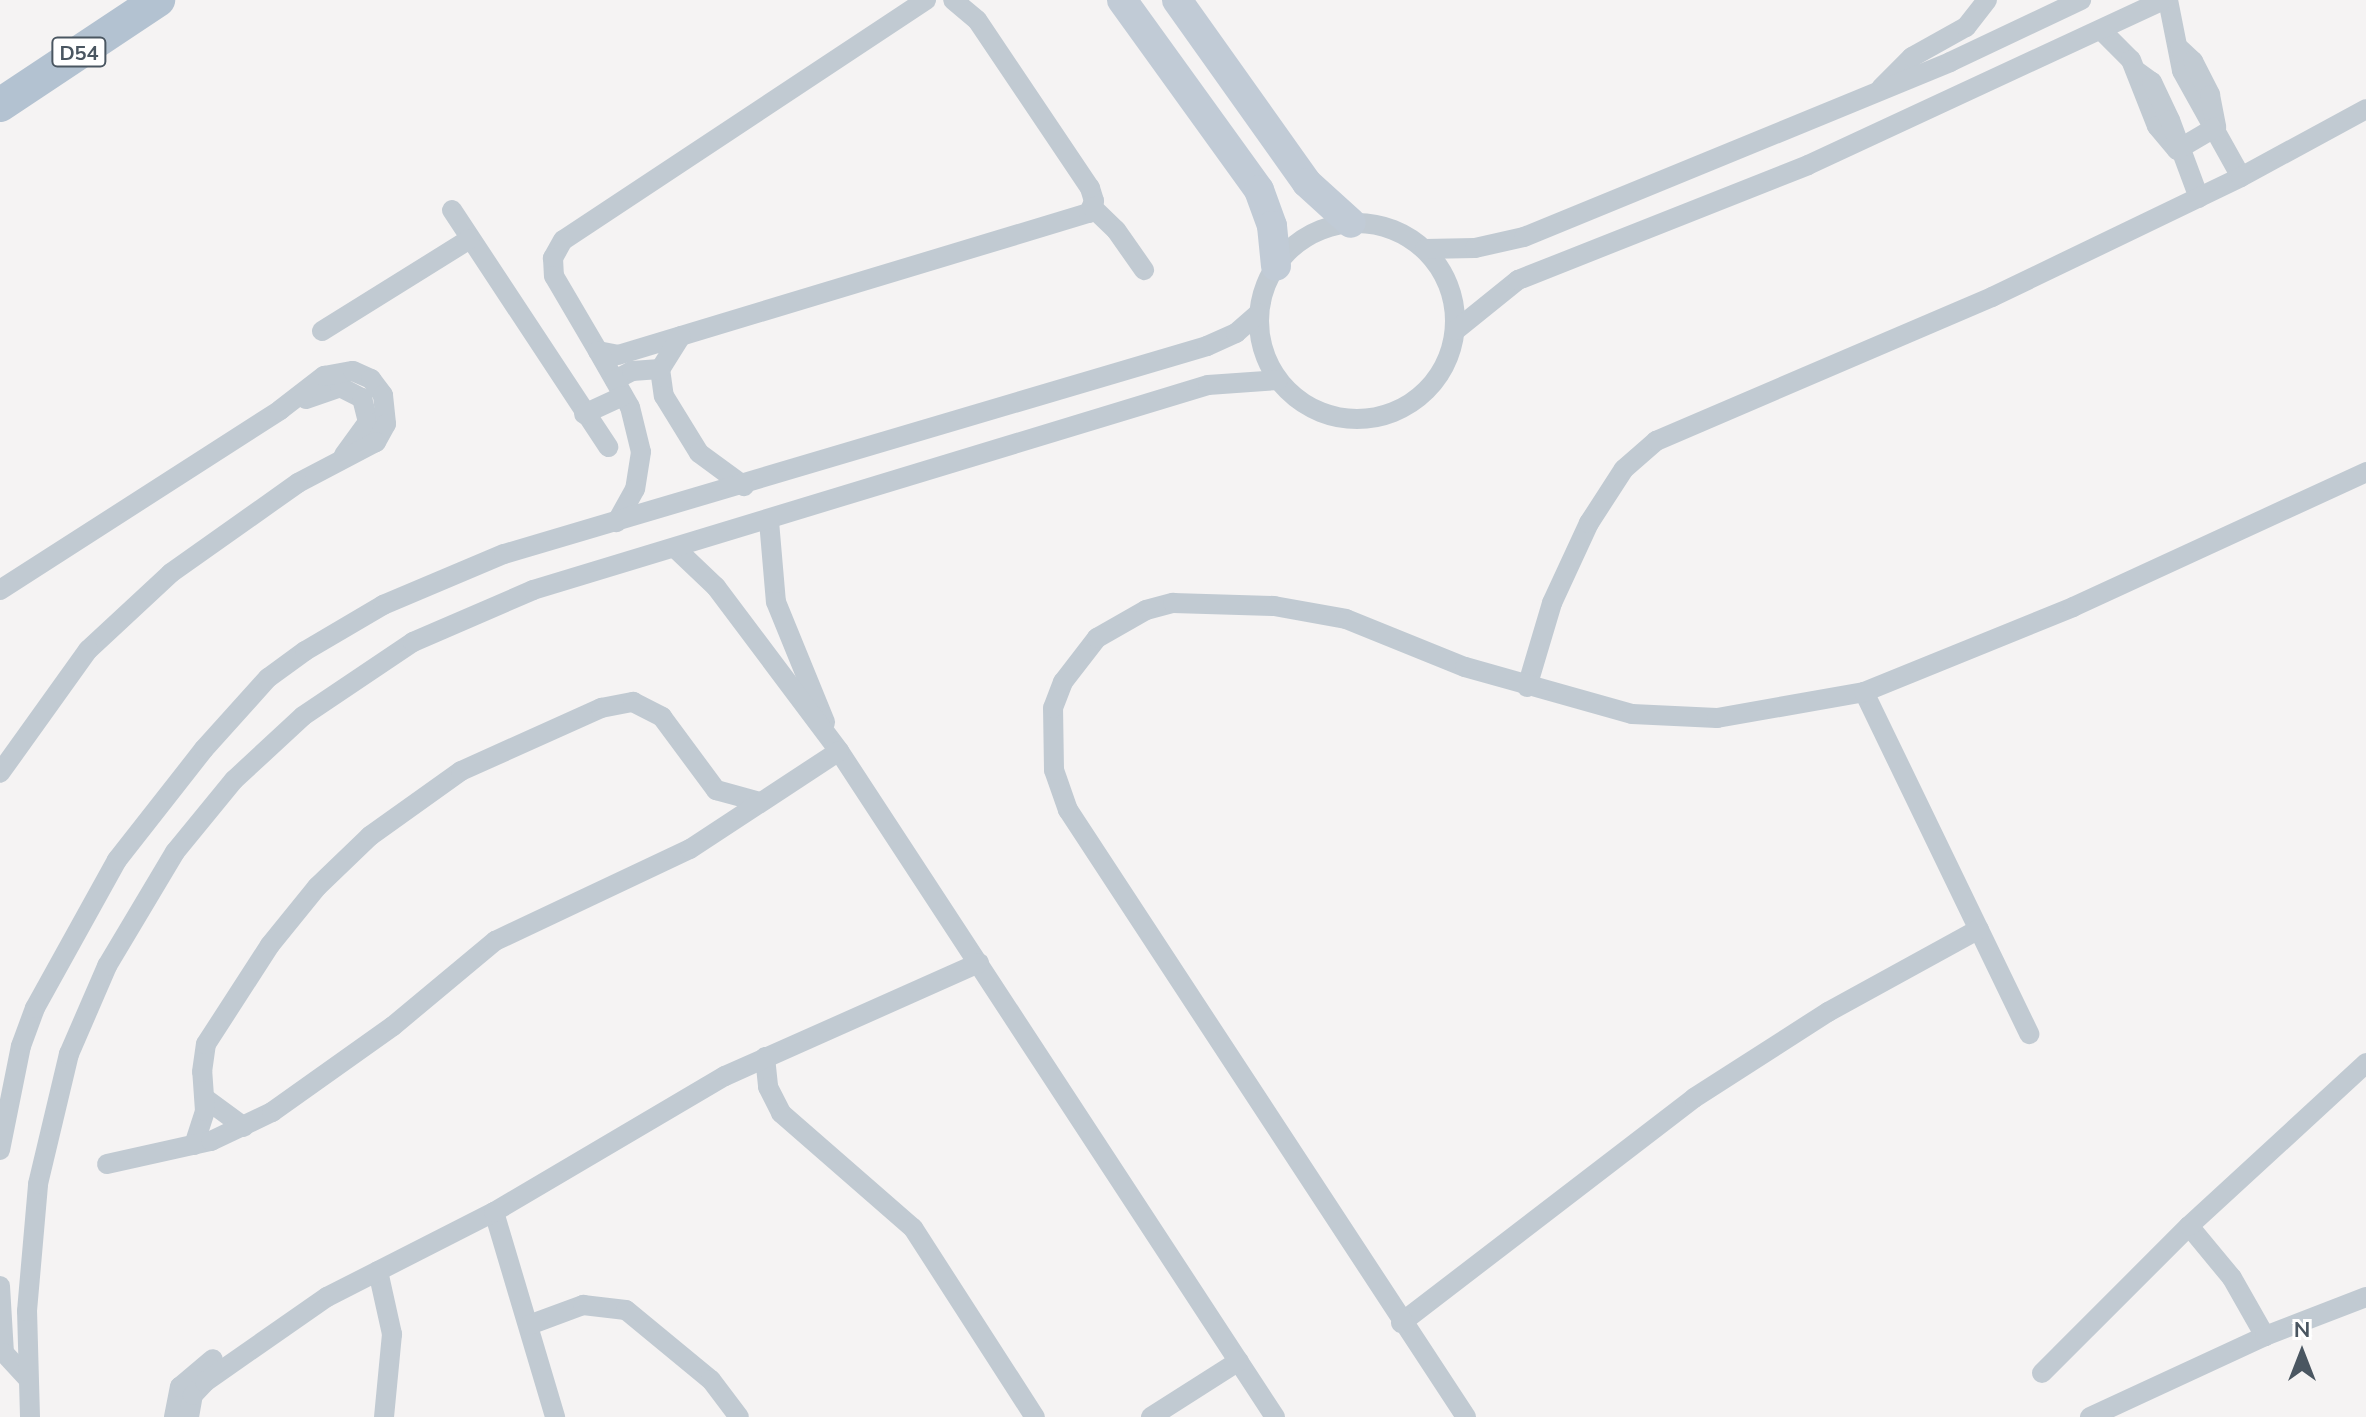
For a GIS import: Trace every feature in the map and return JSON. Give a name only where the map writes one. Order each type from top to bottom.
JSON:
[{"type":"main road","name":"D54","points":[[0,105],[158,0]]},
{"type":"street","points":[[617,522],[635,489],[641,452],[619,388],[554,276],[553,258],[563,240],[926,0]]},
{"type":"street","points":[[953,0],[969,9],[986,32],[1090,188],[1092,207],[1116,230],[1144,270]]},
{"type":"street","points":[[1122,0],[1259,190],[1272,226],[1276,266]]},
{"type":"street","points":[[1177,0],[1307,183],[1351,223]]},
{"type":"street","points":[[1877,93],[1912,57],[1975,18],[1987,0]]},
{"type":"street","points":[[1425,249],[1475,248],[1524,237],[1877,93],[2081,0]]},
{"type":"street","points":[[1456,330],[1518,280],[1808,165],[2166,0],[2180,49],[2182,71],[2199,107],[2216,127],[2241,177]]},
{"type":"street","points":[[2101,30],[2123,48],[2138,72],[2157,126],[2177,150],[2199,198]]},
{"type":"street","points":[[1527,687],[1552,603],[1589,523],[1624,469],[1656,441],[1992,297],[2241,177],[2366,109]]},
{"type":"street","points":[[2177,150],[2216,127]]},
{"type":"street","points":[[598,351],[614,356],[1083,217],[1092,207]]},
{"type":"street","points":[[452,210],[608,447]]},
{"type":"street","points":[[1351,223],[1390,228],[1425,249],[1446,278],[1456,330],[1443,371],[1430,388],[1404,407],[1374,418],[1331,416],[1311,408],[1278,380],[1262,348],[1259,313],[1276,266],[1301,240],[1351,223]]},
{"type":"street","points":[[322,331],[470,239]]},
{"type":"street","points":[[0,1150],[21,1046],[72,935],[154,809],[268,678],[344,627],[424,585],[504,554],[744,486],[1207,346],[1236,333],[1259,313]]},
{"type":"street","points":[[681,336],[660,369],[664,396],[699,453],[744,486]]},
{"type":"street","points":[[584,414],[619,388],[632,371],[660,369]]},
{"type":"street","points":[[0,590],[280,410],[333,372],[353,371],[371,379],[383,395],[386,424],[368,448],[339,461],[209,542],[138,603],[88,650],[0,773]]},
{"type":"street","points":[[30,1417],[27,1378],[33,1226],[55,1099],[107,966],[175,852],[203,815],[303,716],[413,642],[506,600],[1208,385],[1278,380]]},
{"type":"street","points":[[1466,1417],[1401,1323],[1068,810],[1054,770],[1053,708],[1063,682],[1097,638],[1146,610],[1200,602],[1274,606],[1346,619],[1527,687],[1632,714],[1674,719],[1760,712],[1864,692],[2085,602],[2366,472]]},
{"type":"street","points":[[769,521],[776,602],[839,751]]},
{"type":"street","points":[[675,548],[716,587],[839,751],[1275,1417]]},
{"type":"street","points":[[1864,692],[2029,1034]]},
{"type":"street","points":[[194,1145],[206,1099],[202,1072],[206,1044],[292,916],[370,836],[429,791],[494,754],[611,704],[633,702],[662,717],[716,790],[736,800],[760,802]]},
{"type":"street","points":[[107,1164],[194,1145],[244,1127],[382,1034],[495,941],[666,862],[839,751]]},
{"type":"street","points":[[1401,1323],[1694,1098],[1828,1012],[1979,929]]},
{"type":"street","points":[[174,1417],[176,1396],[186,1379],[226,1351],[278,1327],[378,1271],[494,1212],[686,1096],[765,1057],[979,963]]},
{"type":"street","points":[[765,1057],[768,1087],[781,1113],[913,1228],[1035,1417]]},
{"type":"street","points":[[2042,1373],[2189,1226],[2366,1063]]},
{"type":"street","points":[[206,1099],[244,1127]]},
{"type":"street","points":[[494,1212],[555,1417]]},
{"type":"street","points":[[2189,1226],[2232,1278],[2265,1336]]},
{"type":"street","points":[[378,1271],[392,1334],[384,1417]]},
{"type":"street","points":[[0,1286],[4,1353],[27,1378]]},
{"type":"street","points":[[2090,1417],[2265,1336],[2366,1297]]},
{"type":"street","points":[[529,1325],[583,1305],[626,1310],[711,1380],[739,1417]]},
{"type":"street","points":[[189,1417],[198,1387],[278,1327]]},
{"type":"street","points":[[1151,1417],[1239,1361]]}]
